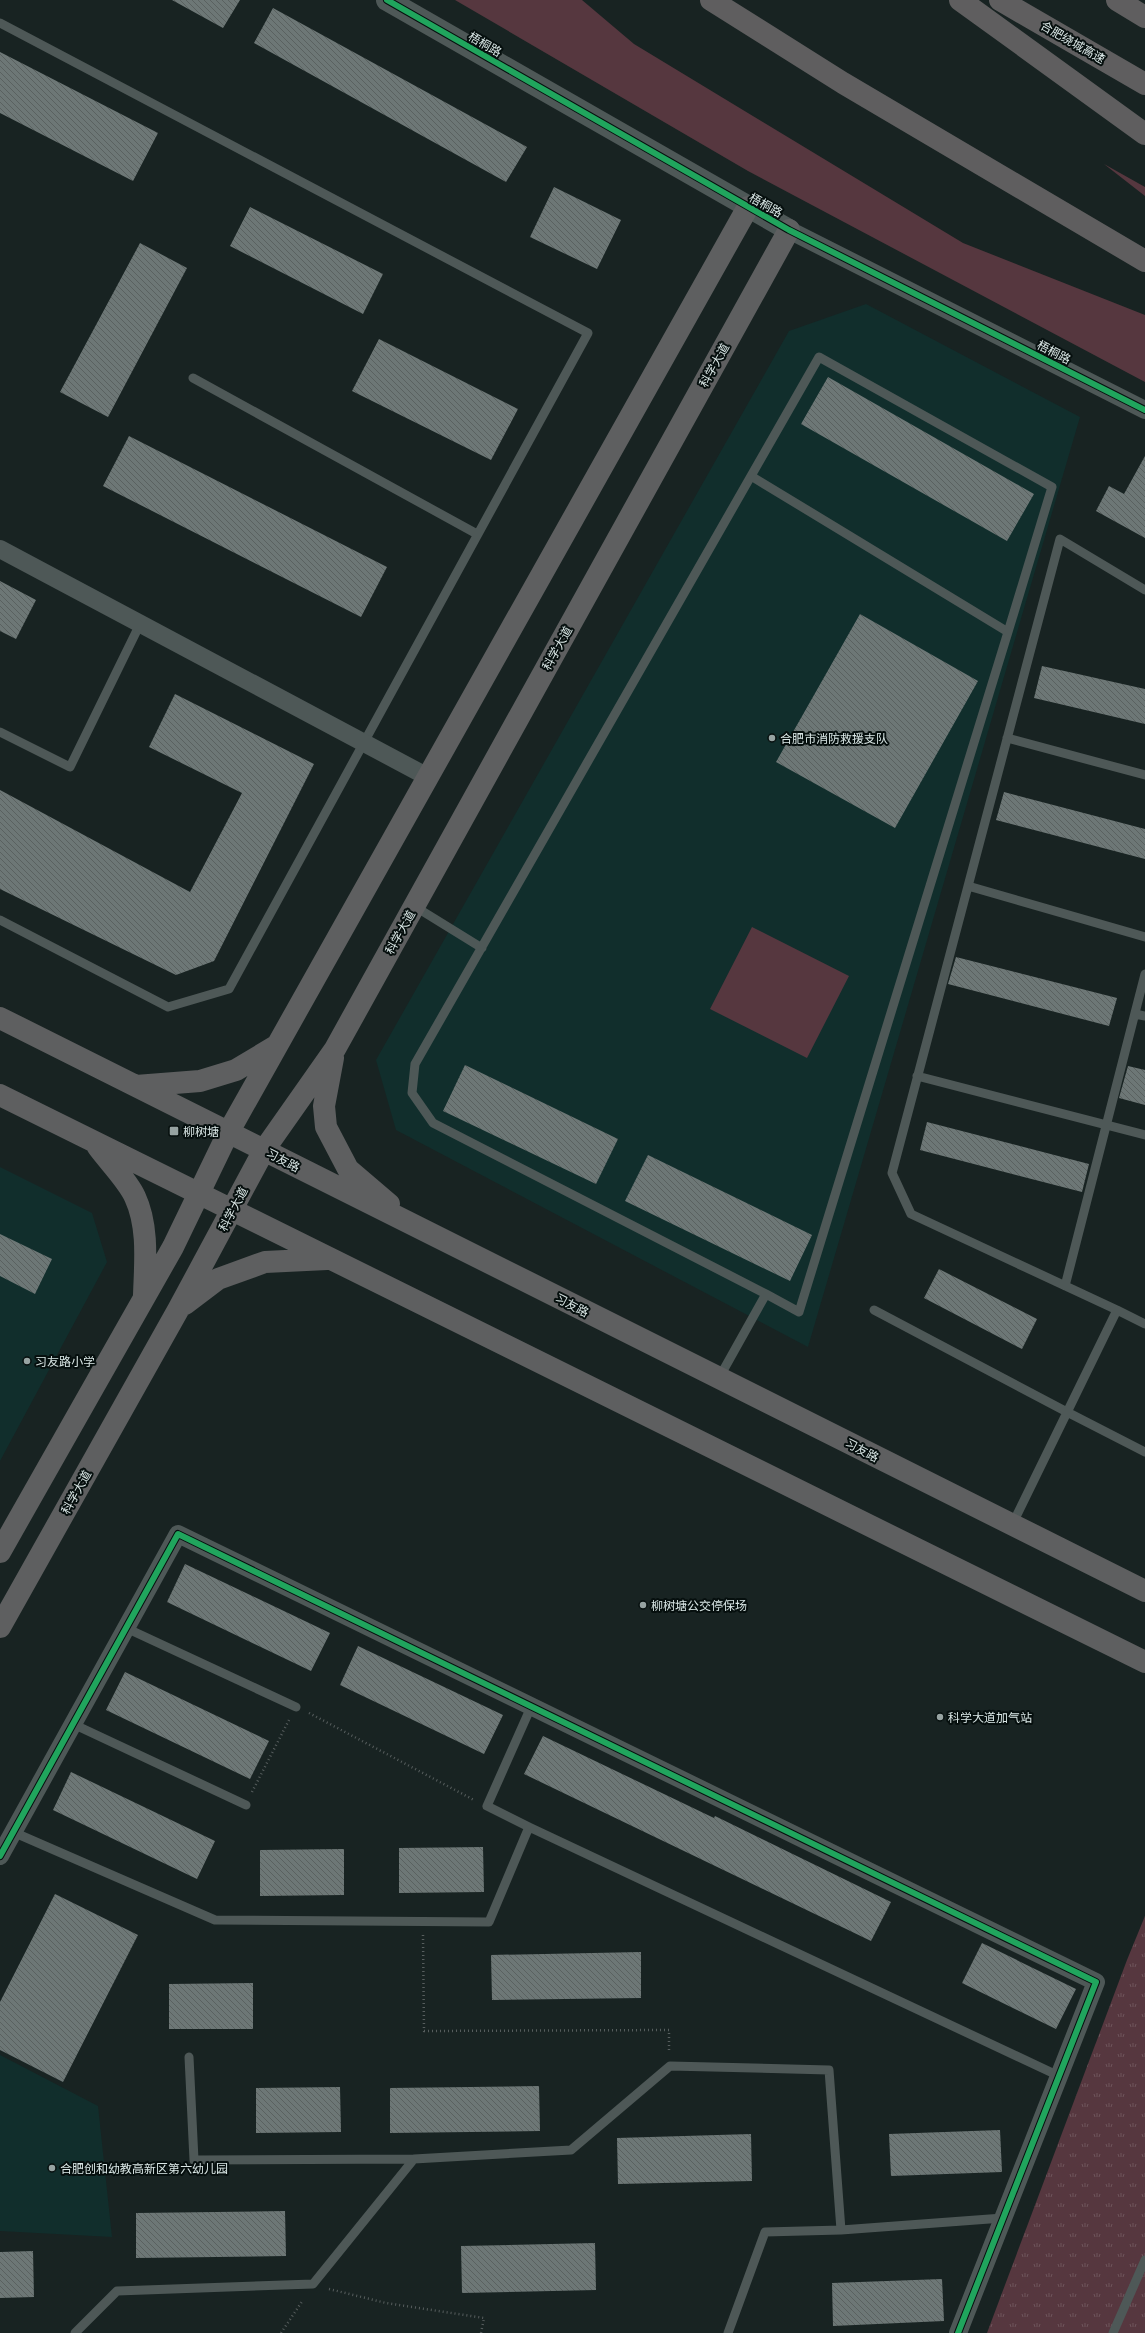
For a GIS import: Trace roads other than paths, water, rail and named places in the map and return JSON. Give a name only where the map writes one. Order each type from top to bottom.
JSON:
[{"type":"highway","points":[[711,0],[843,83],[1145,261]]},
{"type":"highway","points":[[960,0],[1145,134]]},
{"type":"highway","name":"合肥绕城高速","points":[[1000,0],[1145,84]]},
{"type":"highway","points":[[1117,0],[1145,16]]},
{"type":"main road","points":[[0,1552],[173,1246],[228,1133],[748,207]]},
{"type":"main road","name":"科学大道","points":[[0,1627],[178,1310],[264,1150],[335,1049],[789,230]]},
{"type":"main road","name":"习友路","points":[[0,1018],[1145,1591]]},
{"type":"main road","points":[[136,1086],[200,1081],[236,1070],[277,1045]]},
{"type":"main road","points":[[335,1049],[324,1106],[326,1127],[348,1169],[412,1225]]},
{"type":"main road","points":[[0,1095],[232,1212],[1145,1662]]},
{"type":"main road","points":[[95,1143],[135,1197],[141,1218],[145,1250],[144,1298]]},
{"type":"main road","points":[[178,1310],[218,1278],[265,1262],[328,1259]]},
{"type":"street","name":"梧桐路","points":[[387,0],[789,230],[1145,410]]},
{"type":"street","points":[[0,549],[428,777]]},
{"type":"street","points":[[0,1856],[178,1534],[1096,1982],[958,2333]]},
{"type":"lane","points":[[0,23],[588,334],[477,534],[229,989],[168,1007],[0,920]]},
{"type":"lane","points":[[819,356],[1052,487],[799,1312],[433,1123],[412,1093],[415,1064],[751,476],[819,356]]},
{"type":"lane","points":[[193,378],[477,534]]},
{"type":"lane","points":[[751,476],[1008,632]]},
{"type":"lane","points":[[1145,590],[1060,539],[892,1173],[911,1214],[1145,1324]]},
{"type":"lane","points":[[0,732],[70,767],[140,624]]},
{"type":"lane","points":[[1007,738],[1145,775]]},
{"type":"lane","points":[[968,886],[1145,937]]},
{"type":"lane","points":[[414,906],[482,948]]},
{"type":"lane","points":[[1065,1286],[1145,974]]},
{"type":"lane","points":[[1135,1014],[1145,1016]]},
{"type":"lane","points":[[917,1076],[1145,1135]]},
{"type":"lane","points":[[719,1378],[766,1294]]},
{"type":"lane","points":[[874,1310],[1066,1412],[1145,1452]]},
{"type":"lane","points":[[1012,1525],[1117,1310]]},
{"type":"lane","points":[[126,1628],[296,1707]]},
{"type":"lane","points":[[531,1707],[487,1806],[1059,2076]]},
{"type":"lane","points":[[73,1724],[246,1805]]},
{"type":"lane","points":[[14,1832],[215,1920],[489,1922],[529,1827]]},
{"type":"lane","points":[[189,2057],[194,2160],[414,2158],[571,2150],[670,2066],[829,2070],[841,2230]]},
{"type":"lane","points":[[75,2333],[117,2291],[313,2284],[414,2158]]},
{"type":"lane","points":[[728,2333],[765,2232],[841,2230],[1003,2218]]},
{"type":"lane","points":[[1113,2333],[1145,2260]]},
{"type":"place","name":"合肥市消防救援支队","points":[[772,738]]},
{"type":"place","name":"柳树塘","points":[[174,1131]]},
{"type":"place","name":"习友路小学","points":[[27,1361]]},
{"type":"place","name":"柳树塘公交停保场","points":[[643,1605]]},
{"type":"place","name":"科学大道加气站","points":[[940,1717]]},
{"type":"place","name":"合肥创和幼教高新区第六幼儿园","points":[[52,2168]]}]
